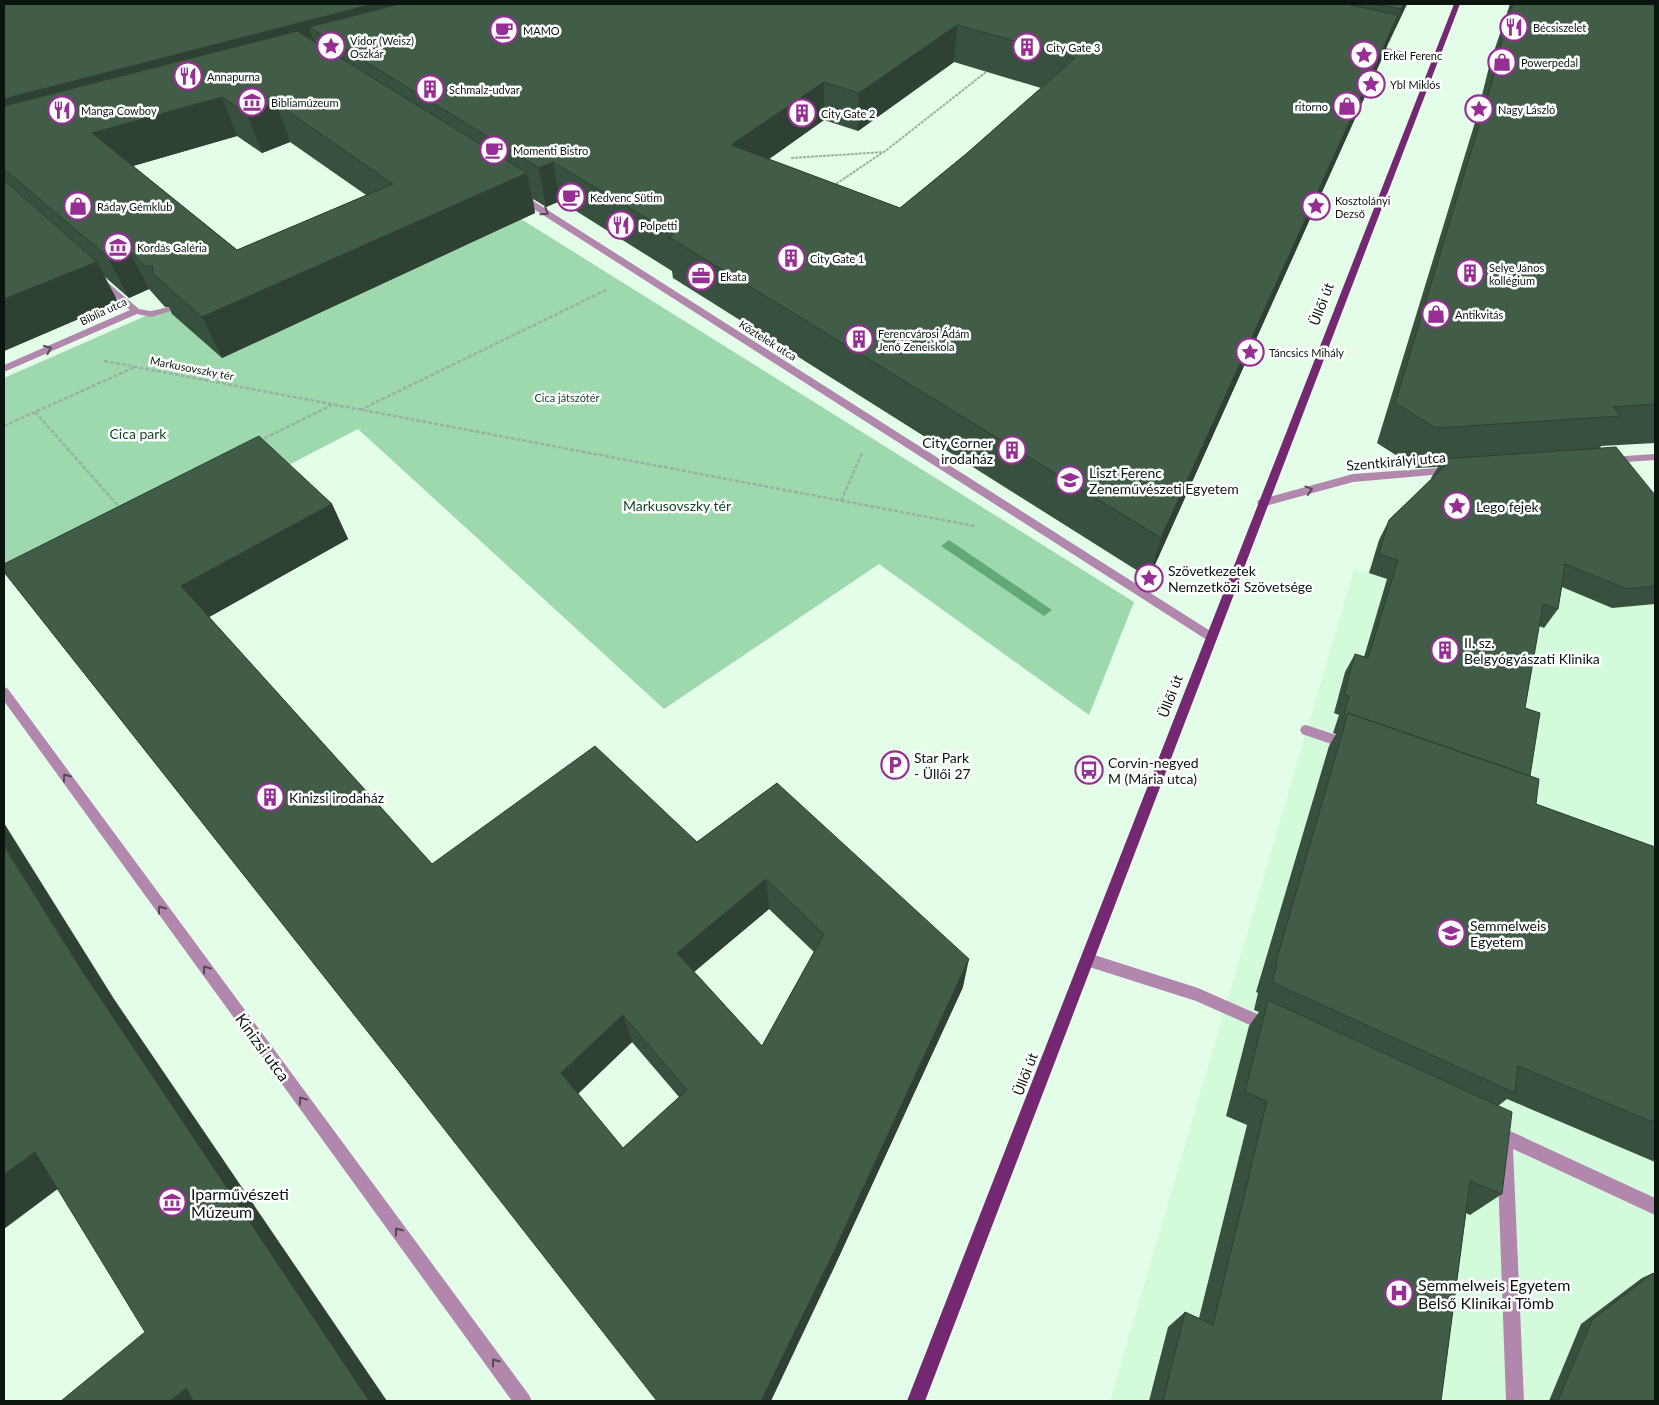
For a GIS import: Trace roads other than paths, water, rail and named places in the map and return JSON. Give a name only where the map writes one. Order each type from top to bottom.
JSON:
[{"type":"main road","name":"Üllői út","points":[[916,1401],[1088,960],[1262,503],[1457,4]]},
{"type":"street","points":[[1365,45],[1434,60]]},
{"type":"street","name":"Köztelek utca","points":[[512,192],[1211,637]]},
{"type":"street","name":"Biblia utca","points":[[4,369],[136,311],[92,272]]},
{"type":"street","points":[[136,311],[152,314],[168,310]]},
{"type":"street","points":[[1603,461],[1625,463],[1655,457]]},
{"type":"street","name":"Szentkirályi utca","points":[[1262,503],[1353,478],[1459,471]]},
{"type":"street","name":"Kinizsi utca","points":[[4,692],[523,1401]]},
{"type":"street","points":[[1306,730],[1361,750]]},
{"type":"street","points":[[1088,960],[1198,994],[1280,1031]]},
{"type":"street","points":[[1478,1124],[1655,1207]]},
{"type":"street","points":[[1505,1136],[1515,1401]]},
{"type":"place","name":"Bécsiszelet","points":[[1514,27]]},
{"type":"place","name":"MAMO","points":[[504,30]]},
{"type":"place","name":"Vidor (Weisz) Oszkár","points":[[331,46]]},
{"type":"place","name":"City Gate 3","points":[[1027,47]]},
{"type":"place","name":"Erkel Ferenc","points":[[1364,55]]},
{"type":"place","name":"Powerpedal","points":[[1502,62]]},
{"type":"place","name":"Annapurna","points":[[188,76]]},
{"type":"place","name":"Ybl Miklós","points":[[1371,84]]},
{"type":"place","name":"Schmalz-udvar","points":[[430,89]]},
{"type":"place","name":"Bibliamúzeum","points":[[252,102]]},
{"type":"place","name":"ritorno","points":[[1347,106]]},
{"type":"place","name":"Nagy László","points":[[1479,109]]},
{"type":"place","name":"Manga Cowboy","points":[[62,110]]},
{"type":"place","name":"City Gate 2","points":[[802,113]]},
{"type":"place","name":"Momenti Bistro","points":[[494,150]]},
{"type":"place","name":"Kedvenc Sütim","points":[[571,197]]},
{"type":"place","name":"Ráday Gémklub","points":[[78,206]]},
{"type":"place","name":"Kosztolányi Dezső","points":[[1316,206]]},
{"type":"place","name":"Polpetti","points":[[621,225]]},
{"type":"place","name":"Kordás Galéria","points":[[118,247]]},
{"type":"place","name":"City Gate 1","points":[[791,258]]},
{"type":"place","name":"Selye János kollégium","points":[[1470,273]]},
{"type":"place","name":"Ekata","points":[[701,276]]},
{"type":"place","name":"Antikvitás","points":[[1436,314]]},
{"type":"place","name":"Ferencvárosi Ádám Jenő Zeneiskola","points":[[859,339]]},
{"type":"place","name":"Táncsics Mihály","points":[[1250,352]]},
{"type":"place","name":"City Corner irodaház","points":[[1012,450]]},
{"type":"place","name":"Liszt Ferenc Zeneművészeti Egyetem","points":[[1070,480]]},
{"type":"place","name":"Lego fejek","points":[[1457,506]]},
{"type":"place","name":"Szövetkezetek Nemzetközi Szövetsége","points":[[1149,578]]},
{"type":"place","name":"II. sz. Belgyógyászati Klinika","points":[[1445,650]]},
{"type":"place","name":"Star Park - Üllői 27","points":[[895,765]]},
{"type":"place","name":"Corvin-negyed M (Mária utca)","points":[[1089,770]]},
{"type":"place","name":"Kinizsi irodaház","points":[[270,797]]},
{"type":"place","name":"Semmelweis Egyetem","points":[[1451,933]]},
{"type":"place","name":"Iparművészeti Múzeum","points":[[172,1202]]},
{"type":"place","name":"Semmelweis Egyetem Belső Klinikai Tömb","points":[[1399,1293]]},
{"type":"park label","name":"Cica játszótér","points":[[567,397]]},
{"type":"park label","name":"Cica park","points":[[138,433]]},
{"type":"park label","name":"Markusovszky tér","points":[[677,505]]}]
